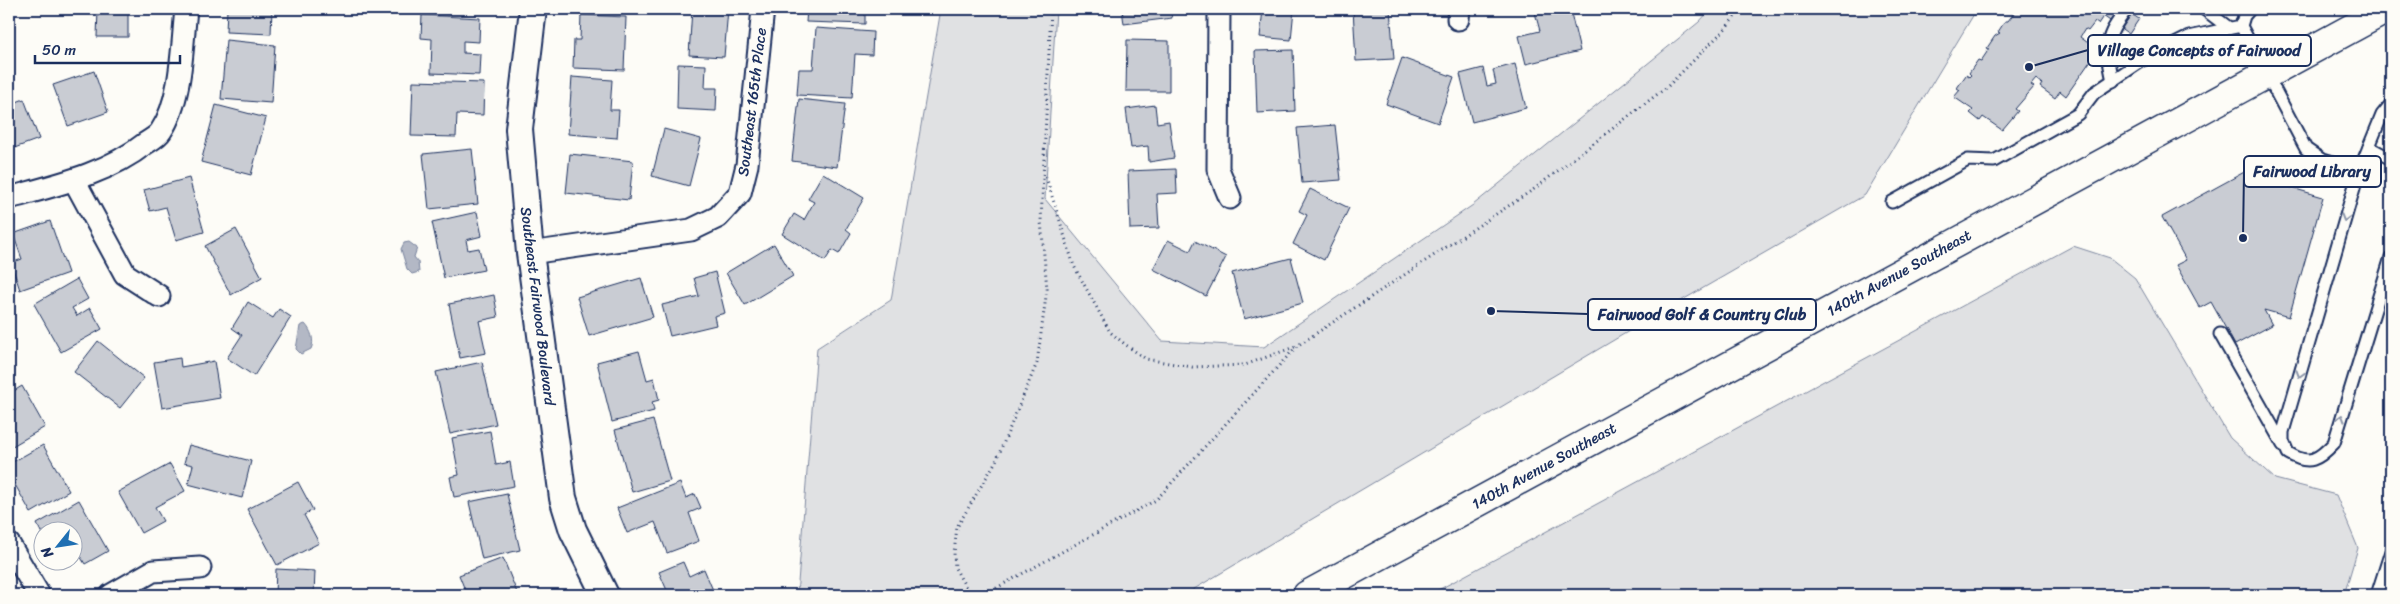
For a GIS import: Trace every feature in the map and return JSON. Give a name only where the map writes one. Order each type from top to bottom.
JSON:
[{"type":"main road","name":"140th Avenue Southeast","points":[[1307,595],[2387,9]]},
{"type":"street","points":[[9,198],[74,180],[118,162],[160,132],[172,107],[177,85],[186,9]]},
{"type":"street","name":"Southeast Fairwood Boulevard","points":[[534,9],[519,129],[530,253],[563,498],[573,530],[604,595]]},
{"type":"street","name":"Southeast 165th Place","points":[[530,253],[691,230],[718,217],[740,193],[747,165],[763,9]]},
{"type":"street","points":[[1219,9],[1218,169],[1230,198]]},
{"type":"street","points":[[74,180],[125,274],[159,296]]},
{"type":"street","points":[[9,544],[39,595]]},
{"type":"street","points":[[111,595],[153,571],[200,568]]},
{"type":"lane","points":[[2113,81],[2107,51],[2110,31],[2126,9]]},
{"type":"lane","points":[[2204,9],[2229,28]]},
{"type":"lane","points":[[2250,9],[2244,16],[2241,26],[2306,149],[2322,160],[2359,171]]},
{"type":"lane","points":[[1892,202],[1968,160],[1994,161],[2002,157],[2078,114],[2094,93],[2143,60],[2189,38],[2241,26]]},
{"type":"lane","points":[[2288,453],[2283,441],[2283,432],[2359,171],[2382,115],[2391,104]]},
{"type":"lane","points":[[2369,147],[2391,159]]},
{"type":"lane","points":[[2220,334],[2288,453],[2299,460],[2311,460],[2323,454],[2334,443],[2391,257]]},
{"type":"lane","points":[[2377,595],[2391,552]]},
{"type":"path","points":[[1051,9],[1041,221],[1047,288],[1037,363],[996,461],[957,527],[954,553],[955,568],[965,586],[978,595],[991,591],[1156,500],[1297,346]]},
{"type":"path","points":[[1046,177],[1074,266],[1110,332],[1146,359],[1192,367],[1245,365],[1297,346],[1534,188],[1668,86],[1725,29],[1741,9]]},
{"type":"shaded area","points":[[941,9],[1056,9],[1045,199],[1162,341],[1264,347],[1473,205],[1699,22],[1711,9],[1977,9],[1865,195],[1646,321],[1184,595],[797,595],[817,348],[891,300]]},
{"type":"shaded area","points":[[409,242],[417,248],[414,257],[418,262],[419,272],[412,274],[407,269],[401,249],[404,243]]},
{"type":"shaded area","points":[[2073,246],[2110,258],[2135,278],[2230,438],[2275,479],[2336,495],[2358,548],[2344,595],[1429,595]]},
{"type":"shaded area","points":[[305,324],[311,332],[313,343],[311,349],[301,354],[296,349],[300,326]]},
{"type":"building","points":[[98,9],[128,9],[128,37],[97,37]]},
{"type":"building","points":[[227,9],[272,9],[271,34],[226,32]]},
{"type":"building","points":[[692,9],[728,9],[724,57],[689,55]]},
{"type":"building","points":[[807,9],[865,9],[865,24],[806,22]]},
{"type":"building","points":[[1122,9],[1170,9],[1172,18],[1124,24]]},
{"type":"building","points":[[1263,9],[1294,9],[1291,40],[1260,37]]},
{"type":"building","points":[[1353,9],[1390,9],[1394,59],[1356,61]]},
{"type":"building","points":[[1534,9],[1570,9],[1580,51],[1526,64],[1519,36],[1540,31]]},
{"type":"building","points":[[2017,9],[2108,9],[2098,24],[2095,22],[2088,31],[2085,29],[2080,37],[2095,48],[2093,51],[2096,53],[2066,96],[2060,91],[2055,98],[2040,87],[2042,84],[2036,79],[2031,85],[2034,87],[2015,109],[2018,111],[2002,130],[1983,117],[1980,121],[1970,113],[1973,110],[1954,97],[1960,90],[1957,88],[1966,75],[1969,77],[1971,75],[1969,73],[1978,60],[1981,61],[1995,36],[2000,33],[1998,32],[2005,21],[2008,21]]},
{"type":"building","points":[[2108,9],[2124,9],[2139,19],[2129,34],[2103,16]]},
{"type":"building","points":[[422,15],[480,18],[479,42],[463,41],[463,53],[480,54],[479,75],[431,73],[432,39],[421,38]]},
{"type":"building","points":[[581,15],[626,17],[624,70],[573,68],[574,40],[580,40]]},
{"type":"building","points":[[816,28],[873,32],[872,55],[855,54],[852,98],[797,95],[799,69],[813,69]]},
{"type":"building","points":[[226,40],[275,45],[271,103],[221,99]]},
{"type":"building","points":[[1127,40],[1169,41],[1169,91],[1126,91]]},
{"type":"building","points":[[1293,50],[1295,111],[1257,113],[1255,51]]},
{"type":"building","points":[[1402,58],[1454,77],[1438,123],[1386,104]]},
{"type":"building","points":[[678,64],[706,65],[705,88],[717,88],[716,111],[677,109]]},
{"type":"building","points":[[1515,64],[1526,108],[1472,122],[1460,74],[1483,68],[1487,86],[1496,84],[1493,70]]},
{"type":"building","points":[[94,71],[108,112],[68,126],[53,85]]},
{"type":"building","points":[[572,77],[612,80],[610,110],[619,110],[617,138],[568,134]]},
{"type":"building","points":[[413,81],[484,83],[483,115],[457,114],[456,137],[411,136]]},
{"type":"building","points":[[24,99],[39,139],[9,150],[9,105]]},
{"type":"building","points":[[799,99],[845,104],[837,167],[792,161]]},
{"type":"building","points":[[216,105],[266,118],[251,175],[201,162]]},
{"type":"building","points":[[1155,105],[1157,123],[1169,121],[1174,158],[1149,162],[1148,146],[1131,148],[1126,109]]},
{"type":"building","points":[[1335,125],[1341,180],[1302,183],[1297,128]]},
{"type":"building","points":[[664,129],[701,139],[689,186],[652,176]]},
{"type":"building","points":[[472,149],[478,204],[429,209],[423,154]]},
{"type":"building","points":[[570,154],[633,161],[629,200],[566,193]]},
{"type":"building","points":[[2259,164],[2268,181],[2323,197],[2289,317],[2264,310],[2272,325],[2235,345],[2211,302],[2200,308],[2176,265],[2186,260],[2162,217]]},
{"type":"building","points":[[1176,169],[1177,193],[1157,194],[1159,228],[1130,229],[1128,171]]},
{"type":"building","points":[[823,173],[864,198],[846,229],[851,233],[839,254],[832,250],[825,261],[782,234],[794,214],[804,220],[814,202],[808,199]]},
{"type":"building","points":[[189,178],[204,232],[176,240],[166,207],[150,211],[144,190]]},
{"type":"building","points":[[1310,189],[1349,208],[1324,260],[1293,244],[1307,215],[1299,211]]},
{"type":"building","points":[[477,212],[482,236],[466,240],[468,250],[479,248],[484,270],[444,278],[432,222]]},
{"type":"building","points":[[50,221],[68,273],[20,290],[11,263],[22,259],[13,234]]},
{"type":"building","points":[[236,229],[262,277],[231,295],[205,246]]},
{"type":"building","points":[[1168,240],[1190,251],[1195,241],[1226,257],[1206,296],[1153,269]]},
{"type":"building","points":[[774,244],[793,276],[745,305],[726,273]]},
{"type":"building","points":[[1291,258],[1303,303],[1244,319],[1232,273]]},
{"type":"building","points":[[715,272],[725,313],[714,316],[716,325],[670,336],[662,305],[699,296],[694,278]]},
{"type":"building","points":[[641,278],[653,317],[589,336],[577,297]]},
{"type":"building","points":[[77,279],[88,299],[72,308],[77,316],[90,308],[102,329],[61,352],[34,304]]},
{"type":"building","points":[[494,295],[498,317],[479,321],[486,353],[460,358],[449,304]]},
{"type":"building","points":[[248,302],[273,318],[279,309],[291,317],[254,376],[227,358],[242,335],[232,328]]},
{"type":"building","points":[[98,341],[144,378],[120,408],[74,372]]},
{"type":"building","points":[[639,351],[647,380],[654,378],[659,400],[652,402],[654,411],[612,422],[597,362]]},
{"type":"building","points":[[180,358],[181,367],[214,361],[220,398],[162,408],[154,362]]},
{"type":"building","points":[[482,362],[496,424],[450,434],[436,372]]},
{"type":"building","points":[[22,386],[45,427],[9,448],[9,394]]},
{"type":"building","points":[[653,420],[670,481],[632,492],[615,430]]},
{"type":"building","points":[[490,431],[496,465],[510,462],[514,486],[454,497],[450,477],[459,475],[452,438]]},
{"type":"building","points":[[43,445],[69,491],[31,513],[9,474],[9,464]]},
{"type":"building","points":[[189,445],[251,461],[242,498],[188,484],[193,465],[184,463]]},
{"type":"building","points":[[170,464],[185,491],[155,507],[163,521],[141,533],[118,492]]},
{"type":"building","points":[[298,482],[313,510],[304,515],[319,543],[277,565],[247,509]]},
{"type":"building","points":[[680,483],[686,498],[695,494],[701,508],[689,513],[699,541],[667,553],[655,522],[627,533],[617,508]]},
{"type":"building","points":[[507,494],[520,550],[482,559],[469,502]]},
{"type":"building","points":[[79,500],[108,551],[85,564],[82,559],[82,522],[40,522]]},
{"type":"building","points":[[503,558],[518,595],[467,595],[459,575]]},
{"type":"building","points":[[683,562],[689,576],[704,569],[715,595],[669,595],[659,572]]},
{"type":"building","points":[[276,569],[315,571],[314,595],[275,595]]},
{"type":"place","name":"Village Concepts of Fairwood","points":[[2029,67]]},
{"type":"place","name":"Fairwood Library","points":[[2243,238]]},
{"type":"place","name":"Fairwood Golf & Country Club","points":[[1491,311]]}]
